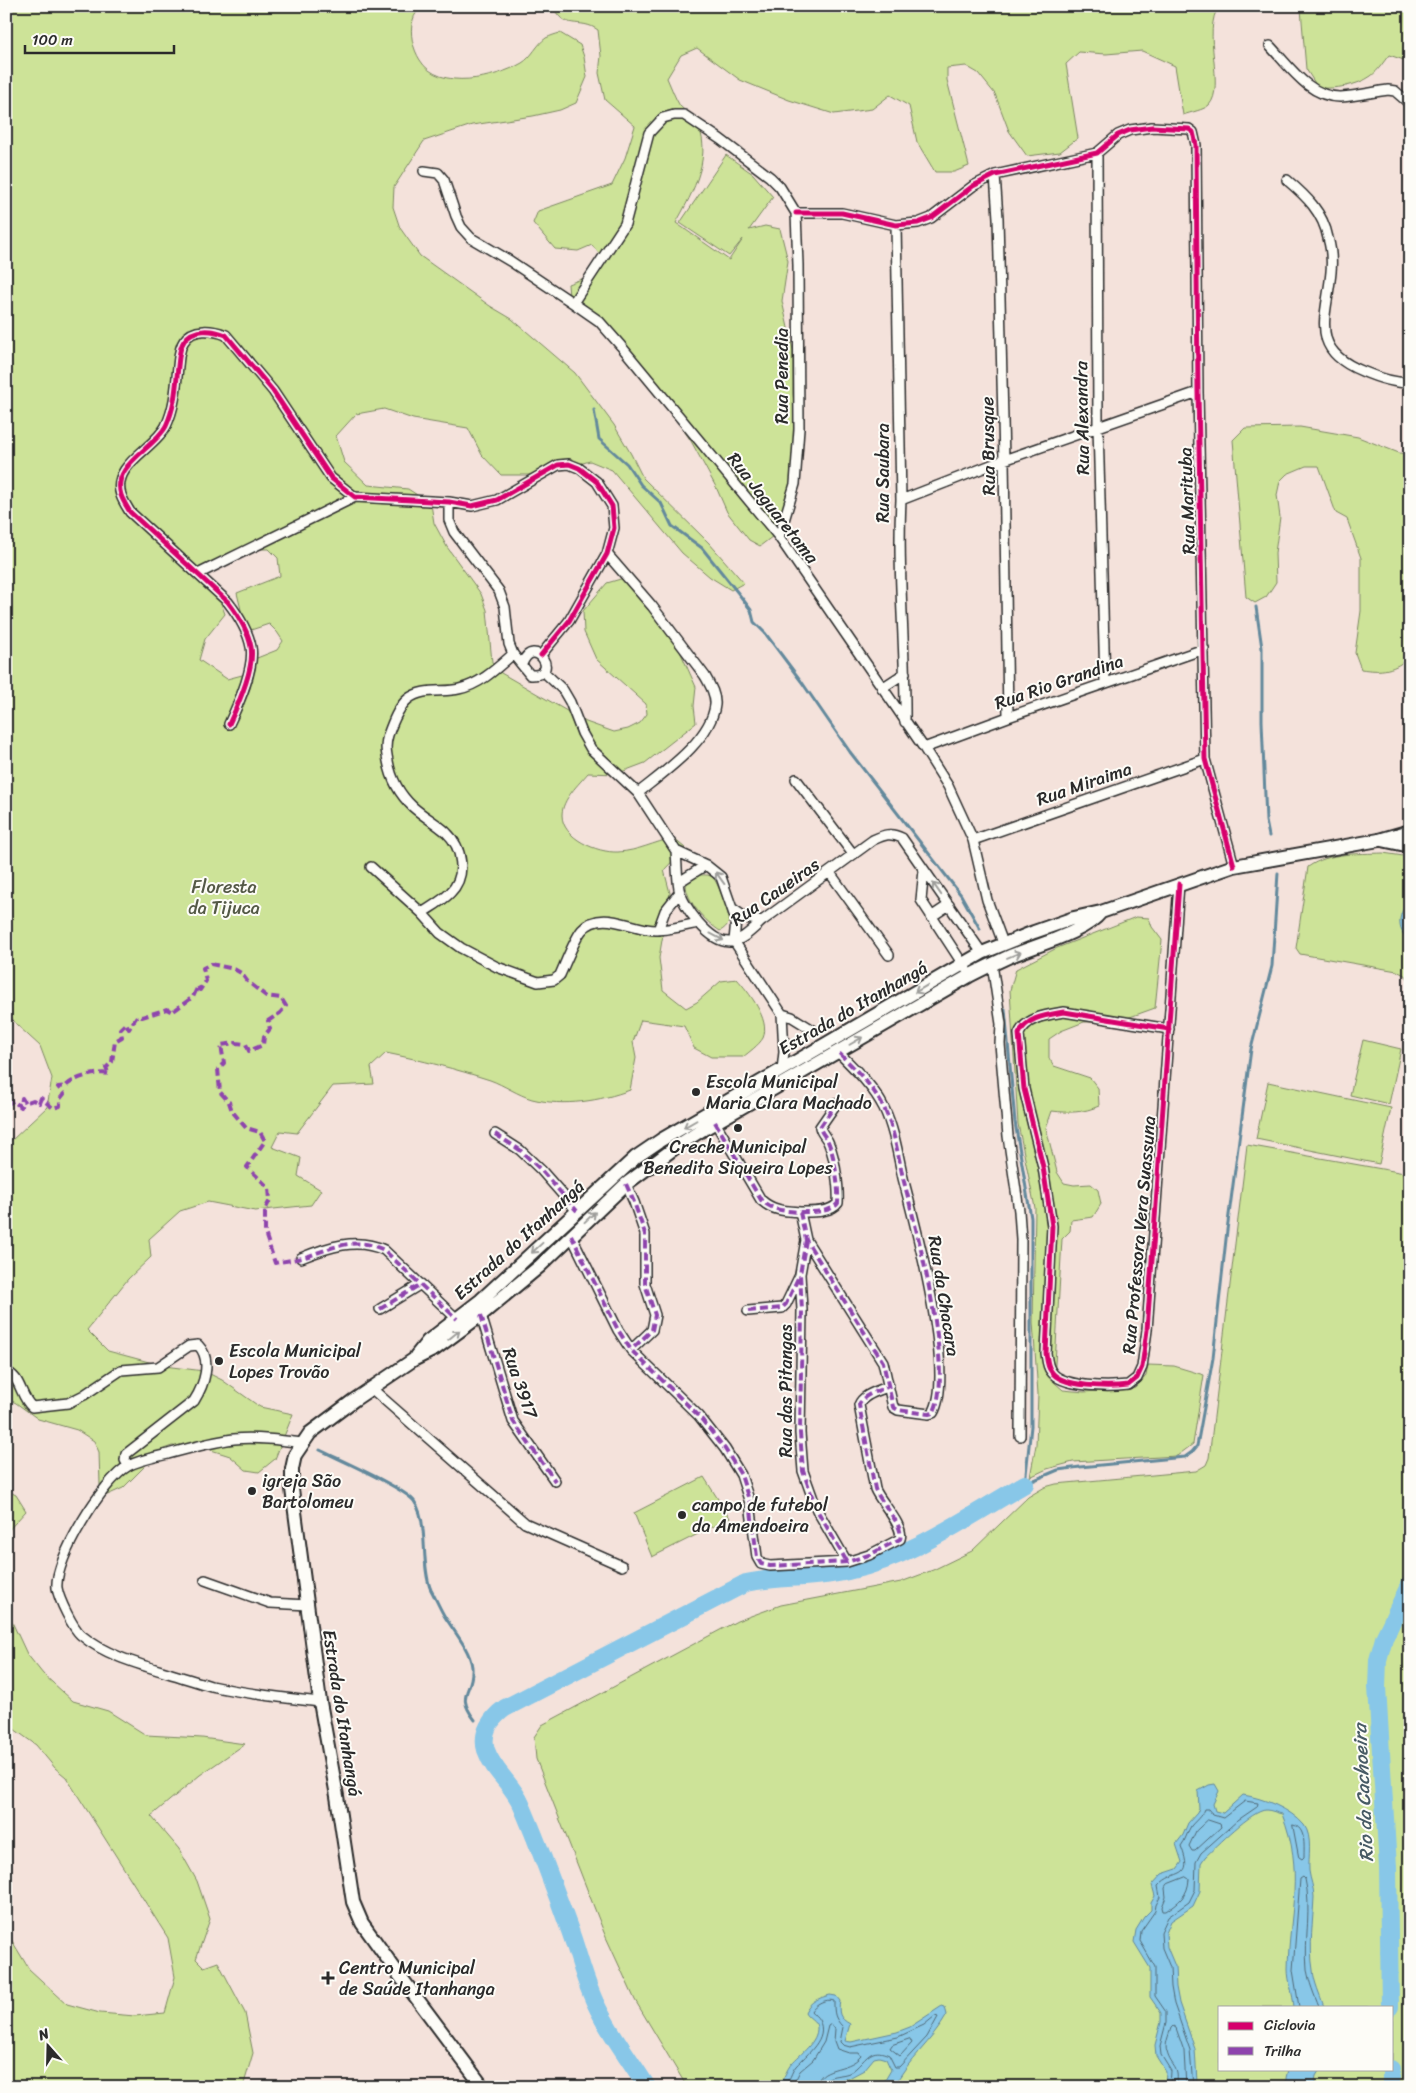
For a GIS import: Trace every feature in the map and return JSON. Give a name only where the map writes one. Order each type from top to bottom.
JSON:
[{"type":"main road","name":"Estrada do Itanhangá","points":[[483,2087],[362,1923],[353,1902],[338,1796],[320,1702],[292,1488],[292,1469],[295,1455],[302,1443],[310,1433],[325,1421],[371,1388],[413,1360],[435,1349],[481,1315],[540,1266],[626,1184],[680,1144],[838,1052],[966,970],[982,953],[1003,943],[1074,918],[1101,912],[1234,866],[1379,840],[1410,831]]},
{"type":"main road","points":[[1379,840],[1410,846]]},
{"type":"main road","name":"Estrada do Itanhangá","points":[[413,1360],[428,1341],[482,1300],[636,1157],[661,1140],[782,1070],[966,970],[992,964],[1078,929],[1094,921],[1101,912]]},
{"type":"street","points":[[1270,46],[1305,83],[1317,91],[1330,96],[1340,97],[1388,90],[1395,91],[1410,104]]},
{"type":"street","points":[[573,302],[626,224],[649,133],[663,118],[684,115],[720,138],[770,177],[780,187],[796,213],[842,213],[896,225],[918,223],[931,218],[973,186],[995,175],[1097,153]]},
{"type":"street","name":"Rua Marituba","points":[[1097,153],[1118,135],[1130,130],[1152,127],[1189,129],[1193,132],[1196,145],[1198,392],[1206,759],[1234,866]]},
{"type":"street","name":"Rua Alexandra","points":[[1097,153],[1098,426],[1105,683]]},
{"type":"street","name":"Rua Jaguaretama","points":[[424,171],[438,173],[444,180],[461,227],[471,238],[510,261],[599,321],[622,346],[779,537],[948,786],[974,840],[987,900],[1003,943]]},
{"type":"street","name":"Rua Brusque","points":[[995,175],[998,218],[1004,460],[1008,717]]},
{"type":"street","points":[[1288,180],[1310,199],[1317,208],[1328,236],[1332,270],[1323,325],[1329,347],[1348,366],[1371,375],[1410,383]]},
{"type":"street","name":"Rua Penedia","points":[[779,537],[795,484],[799,429],[796,213]]},
{"type":"street","name":"Rua Saubara","points":[[896,225],[900,529],[906,673],[905,722]]},
{"type":"street","points":[[229,724],[243,692],[251,659],[251,647],[238,616],[228,602],[130,512],[121,496],[119,483],[122,472],[165,428],[172,411],[180,348],[185,339],[203,330],[215,331],[226,335],[273,391],[330,478],[355,497]]},
{"type":"street","points":[[901,500],[1004,460],[1198,392]]},
{"type":"street","points":[[198,574],[355,497],[449,502],[472,506],[497,500],[558,465],[569,464],[579,468],[597,482],[612,506],[614,528],[607,554],[569,621],[541,655]]},
{"type":"street","points":[[449,502],[449,520],[454,532],[499,591],[505,608],[509,644],[513,654],[522,664],[524,670],[530,675],[537,675],[543,671],[546,665],[541,655],[531,653],[525,657],[522,664]]},
{"type":"street","points":[[607,554],[652,606],[705,676],[712,689],[715,703],[706,730],[671,766],[638,793]]},
{"type":"street","name":"Rua Rio Grandina","points":[[924,748],[1204,649]]},
{"type":"street","points":[[422,913],[450,893],[458,880],[461,868],[460,856],[446,831],[412,806],[401,792],[390,772],[385,745],[393,722],[408,700],[422,692],[460,689],[484,679],[513,654]]},
{"type":"street","points":[[543,671],[563,690],[591,749],[638,793],[676,851],[706,865],[721,877],[736,920],[734,941],[782,1014],[784,1052],[782,1070]]},
{"type":"street","points":[[882,688],[906,673]]},
{"type":"street","name":"Rua Miraima","points":[[974,840],[1206,759]]},
{"type":"street","points":[[796,779],[853,854]]},
{"type":"street","name":"Rua Caueiras","points":[[676,851],[680,892],[698,924],[715,938],[724,941],[734,941],[748,934],[830,874],[853,854],[873,840],[886,834],[895,834],[902,838],[924,870]]},
{"type":"street","points":[[679,882],[706,865]]},
{"type":"street","points":[[371,867],[404,899],[422,913],[440,933],[461,948],[496,967],[538,982],[554,980],[560,975],[581,930],[604,920],[643,929],[658,930],[698,924]]},
{"type":"street","points":[[924,870],[982,953]]},
{"type":"street","points":[[924,870],[921,900],[966,970]]},
{"type":"street","points":[[830,874],[889,955]]},
{"type":"street","name":"Rua Professora Vera Suassuna","points":[[1169,1029],[1064,1012],[1047,1015],[1028,1022],[1022,1027],[1019,1034],[1024,1088],[1044,1167],[1052,1226],[1046,1343],[1048,1363],[1051,1372],[1059,1379],[1070,1383],[1128,1385],[1137,1378],[1142,1367],[1145,1348],[1169,1029],[1179,884]]},
{"type":"street","points":[[658,930],[666,910],[680,892]]},
{"type":"street","points":[[931,916],[949,905]]},
{"type":"street","points":[[732,908],[746,918],[762,922]]},
{"type":"street","points":[[992,964],[1000,1024],[1008,1136],[1022,1239],[1020,1436]]},
{"type":"street","points":[[782,1014],[792,1017],[813,1030]]},
{"type":"street","name":"Rua da Chacara","points":[[800,1212],[806,1240],[884,1362],[893,1407],[898,1410],[933,1413],[936,1408],[939,1390],[936,1329],[917,1230],[890,1124],[875,1092],[838,1052]]},
{"type":"street","points":[[715,1122],[761,1200],[768,1206],[777,1210],[800,1212],[830,1209],[838,1203],[831,1148],[820,1127],[836,1104]]},
{"type":"street","points":[[495,1134],[520,1150],[541,1170],[577,1211]]},
{"type":"street","points":[[626,1184],[645,1234],[645,1284],[655,1315],[652,1330],[631,1350]]},
{"type":"street","points":[[571,1235],[618,1330],[631,1350],[699,1416],[725,1449],[741,1475],[750,1503],[755,1548],[761,1564],[770,1566],[847,1562],[869,1555],[900,1539],[902,1535],[896,1522],[874,1489],[859,1405],[865,1397],[890,1386]]},
{"type":"street","name":"Rua das Pitangas","points":[[806,1240],[800,1274],[802,1310],[800,1433],[803,1471],[817,1510],[847,1562]]},
{"type":"street","points":[[301,1258],[324,1248],[362,1242],[374,1245],[384,1250],[458,1319]]},
{"type":"street","points":[[748,1312],[782,1308],[786,1304],[800,1274]]},
{"type":"street","points":[[380,1309],[421,1284]]},
{"type":"street","name":"Rua 3917","points":[[481,1315],[513,1421],[555,1481]]},
{"type":"street","points":[[6,1372],[13,1374],[16,1378],[25,1401],[32,1407],[68,1403],[84,1395],[121,1370],[158,1367],[189,1346],[198,1344],[203,1349],[206,1359],[200,1392],[194,1401],[126,1454],[125,1460],[128,1466]]},
{"type":"street","points":[[371,1388],[525,1523],[622,1566]]},
{"type":"street","points":[[302,1443],[270,1439],[236,1439],[208,1444],[128,1466],[113,1478],[93,1504],[58,1570],[57,1589],[68,1616],[80,1634],[99,1647],[140,1665],[209,1685],[270,1697],[320,1702]]},
{"type":"street","points":[[205,1580],[270,1604],[308,1605]]},
{"type":"green space","name":"Floresta da Tijuca","points":[[6,6],[420,6],[411,30],[412,41],[418,56],[429,70],[440,76],[454,79],[483,77],[511,68],[526,60],[546,38],[560,33],[580,45],[584,57],[587,77],[576,103],[560,110],[533,116],[472,125],[424,141],[394,187],[393,207],[400,228],[420,256],[490,306],[512,319],[575,373],[614,425],[643,478],[709,543],[744,583],[731,590],[710,577],[682,553],[612,470],[590,461],[554,471],[528,475],[501,475],[482,455],[468,428],[413,419],[384,409],[356,414],[336,436],[344,462],[368,485],[408,489],[431,504],[434,523],[447,547],[481,594],[487,610],[492,662],[501,673],[586,722],[614,732],[628,729],[640,723],[647,714],[646,704],[596,659],[584,632],[583,611],[607,583],[624,578],[670,629],[696,687],[694,706],[696,723],[645,763],[616,774],[588,773],[565,803],[562,815],[568,831],[574,837],[600,850],[610,852],[625,851],[673,838],[685,848],[664,870],[670,893],[659,958],[663,990],[686,1008],[697,1002],[721,981],[737,979],[752,998],[761,1015],[765,1031],[763,1038],[743,1057],[711,1057],[694,1048],[684,1026],[641,1020],[633,1042],[636,1058],[630,1090],[582,1102],[557,1103],[532,1099],[490,1080],[386,1053],[371,1067],[374,1084],[333,1086],[297,1133],[280,1131],[272,1147],[301,1158],[298,1176],[321,1190],[311,1205],[255,1211],[208,1202],[180,1211],[149,1239],[151,1257],[128,1279],[87,1330],[108,1351],[164,1366],[204,1371],[222,1380],[260,1407],[293,1414],[275,1459],[259,1472],[246,1470],[230,1456],[208,1449],[172,1446],[161,1450],[123,1488],[105,1496],[100,1485],[99,1452],[94,1441],[77,1430],[38,1419],[6,1398],[6,1138],[12,1140],[47,1107],[52,1078],[40,1046],[17,1025],[6,1011]],"holes":[[[242,549],[269,549],[278,558],[280,576],[237,593],[243,618],[251,630],[269,624],[283,641],[277,650],[257,658],[246,674],[227,679],[199,660],[205,639],[225,614],[218,595],[205,573]]]},
{"type":"green space","points":[[553,6],[1219,6],[1214,17],[1212,29],[1215,72],[1214,97],[1207,107],[1183,115],[1175,66],[1142,51],[1106,54],[1079,52],[1066,64],[1078,138],[1060,152],[1027,156],[1009,131],[995,94],[978,73],[966,66],[947,68],[947,80],[969,166],[954,172],[935,172],[917,142],[909,106],[890,95],[872,109],[834,114],[789,100],[740,80],[697,48],[681,55],[667,78],[680,106],[695,118],[701,132],[703,145],[702,159],[695,186],[676,223],[729,260],[743,239],[729,256],[680,223],[726,155],[753,174],[773,197],[749,230],[765,226],[780,229],[788,261],[782,301],[793,350],[793,394],[798,443],[785,527],[760,546],[749,540],[727,512],[691,441],[622,339],[602,317],[569,297],[568,284],[587,277],[601,256],[592,245],[578,251],[555,249],[533,223],[538,211],[612,185],[625,158],[635,126],[605,100],[599,73],[601,56],[598,30],[585,24],[567,22],[557,14]]},
{"type":"green space","points":[[1299,6],[1410,6],[1410,62],[1389,55],[1371,76],[1359,82],[1346,86],[1318,88],[1306,69],[1301,9]]},
{"type":"green space","points":[[1300,427],[1358,437],[1399,453],[1410,454],[1410,656],[1399,665],[1381,670],[1361,669],[1355,653],[1361,611],[1361,558],[1347,519],[1336,513],[1319,466],[1306,466],[1287,474],[1280,481],[1277,495],[1280,517],[1275,553],[1276,582],[1266,597],[1255,603],[1246,597],[1233,440],[1245,428]]},
{"type":"green space","points":[[1383,853],[1410,857],[1410,982],[1406,976],[1397,971],[1300,954],[1296,948],[1308,867],[1334,856]]},
{"type":"green space","points":[[699,875],[713,877],[724,900],[729,922],[720,931],[703,917],[689,898],[686,884]]},
{"type":"green space","points":[[1136,917],[1149,918],[1152,927],[1162,940],[1155,1008],[1116,1022],[1084,1022],[1061,1031],[1049,1039],[1049,1058],[1054,1066],[1090,1078],[1098,1088],[1099,1106],[1076,1112],[1052,1111],[1046,1128],[1057,1172],[1064,1183],[1074,1185],[1091,1184],[1098,1190],[1101,1204],[1093,1217],[1071,1220],[1070,1231],[1062,1239],[1054,1382],[1063,1390],[1084,1392],[1135,1388],[1146,1376],[1148,1365],[1174,1366],[1204,1375],[1193,1444],[1177,1456],[1073,1462],[1047,1469],[1030,1477],[1036,1445],[1038,1394],[1033,1322],[1035,1208],[1018,1124],[1010,990],[1016,969],[1057,948]]},
{"type":"green space","points":[[1363,1040],[1401,1049],[1389,1104],[1350,1095]]},
{"type":"green space","points":[[1268,1082],[1391,1108],[1379,1164],[1256,1139]]},
{"type":"green space","points":[[1247,1145],[1410,1174],[1410,2087],[687,2087],[635,2000],[605,1935],[536,1759],[534,1737],[542,1725],[737,1621],[781,1605],[901,1582],[933,1570],[972,1551],[1028,1497],[1045,1487],[1056,1484],[1196,1471],[1206,1465],[1209,1458]]},
{"type":"green space","name":"campo de futebol da Amendoeira","points":[[704,1477],[730,1518],[652,1557],[634,1513]]},
{"type":"green space","points":[[6,1490],[16,1495],[26,1511],[6,1533]]},
{"type":"green space","points":[[6,1609],[27,1654],[43,1674],[73,1701],[108,1711],[146,1735],[202,1738],[245,1744],[200,1775],[151,1816],[179,1849],[197,1881],[210,1919],[196,1959],[204,1967],[218,1962],[245,2013],[253,2053],[243,2087],[6,2087],[6,1931],[29,1969],[67,2004],[100,2013],[135,2016],[165,2013],[175,1977],[168,1938],[66,1777],[55,1768],[36,1745],[14,1729],[6,1730]]},
{"type":"water","points":[[1410,901],[1410,940],[1402,932],[1400,921],[1403,910]]},
{"type":"water","points":[[1215,1784],[1219,1791],[1213,1804],[1215,1811],[1223,1813],[1243,1795],[1251,1796],[1284,1809],[1298,1819],[1307,1830],[1309,1871],[1314,1897],[1311,1943],[1312,1961],[1315,1979],[1324,2006],[1294,2006],[1288,1969],[1294,1891],[1293,1855],[1282,1814],[1266,1810],[1252,1816],[1235,1829],[1205,1857],[1201,1863],[1200,1891],[1193,1906],[1171,1921],[1166,1933],[1167,1947],[1175,1966],[1179,2003],[1195,2049],[1199,2087],[1165,2087],[1166,2072],[1156,2056],[1155,2045],[1161,2022],[1161,2013],[1150,1997],[1150,1968],[1134,1942],[1136,1930],[1151,1910],[1151,1903],[1155,1896],[1152,1885],[1162,1874],[1177,1869],[1182,1862],[1176,1844],[1183,1835],[1188,1823],[1197,1813],[1199,1808],[1198,1791]]},
{"type":"water","points":[[830,1995],[836,1996],[840,2001],[840,2015],[850,2024],[845,2041],[851,2042],[897,2032],[910,2027],[942,2006],[945,2007],[947,2015],[899,2077],[894,2087],[881,2087],[891,2070],[886,2059],[879,2057],[874,2058],[864,2070],[849,2078],[833,2081],[825,2087],[777,2087],[792,2063],[815,2038],[817,2027],[805,2012],[807,2008],[815,2000]]},
{"type":"water","points":[[1288,2070],[1319,2070],[1314,2087],[1287,2087]]},
{"type":"waterway","points":[[594,410],[599,439],[627,464],[641,485],[661,503],[672,526],[702,548],[738,593],[751,610],[754,622],[765,633],[850,752],[961,895],[980,929]]},
{"type":"waterway","points":[[1256,607],[1262,648],[1262,721],[1266,821],[1269,836]]},
{"type":"waterway","points":[[1005,1009],[1015,1122],[1031,1218],[1031,1426],[1025,1484],[1058,1470],[1185,1457],[1197,1446],[1213,1358],[1227,1230],[1251,1049],[1272,966],[1278,873]]},
{"type":"waterway","points":[[320,1450],[397,1489],[416,1504],[422,1522],[426,1569],[431,1590],[471,1661],[472,1676],[465,1698],[469,1711],[475,1720]]},
{"type":"waterway","points":[[647,2087],[609,2029],[596,2005],[552,1882],[521,1804],[489,1758],[485,1744],[488,1726],[495,1716],[505,1708],[746,1583],[836,1574],[872,1565],[940,1534],[1025,1484]]},
{"type":"waterway","name":"Rio da Cachoeira","points":[[1390,2006],[1388,1867],[1377,1687],[1378,1660],[1384,1638],[1410,1584]]},
{"type":"waterway","name":"Rio da Cachoeira","points":[[1391,2070],[1391,2087]]},
{"type":"marked path","points":[[6,1105],[13,1101],[21,1107],[22,1098],[25,1103],[33,1100],[39,1103],[41,1098],[53,1108],[60,1106],[60,1099],[64,1094],[58,1087],[66,1086],[74,1080],[86,1076],[99,1073],[109,1074],[106,1068],[112,1062],[115,1041],[122,1037],[120,1029],[126,1023],[129,1029],[137,1016],[142,1017],[167,1009],[172,1012],[193,997],[198,986],[200,990],[206,981],[203,968],[211,964],[234,969],[266,996],[281,998],[286,1006],[280,1013],[268,1021],[270,1029],[264,1036],[263,1045],[249,1051],[246,1044],[221,1045],[224,1063],[218,1069],[220,1092],[229,1102],[232,1111],[246,1128],[260,1132],[265,1141],[247,1167],[269,1188],[270,1200],[265,1210],[265,1233],[275,1263],[302,1258],[343,1245],[363,1244],[373,1246],[384,1250],[457,1319]]},
{"type":"marked path","points":[[715,1122],[761,1200],[784,1211],[800,1212],[806,1240],[883,1362],[893,1407],[898,1410],[933,1413],[939,1394],[940,1366],[937,1334],[924,1262],[893,1133],[884,1108],[875,1092],[838,1052]]},
{"type":"marked path","points":[[800,1212],[831,1209],[838,1203],[833,1157],[820,1127],[836,1104]]},
{"type":"marked path","points":[[495,1134],[520,1150],[541,1170],[577,1211]]},
{"type":"marked path","points":[[626,1184],[645,1234],[645,1284],[655,1315],[652,1330],[631,1350]]},
{"type":"marked path","points":[[571,1235],[618,1330],[631,1350],[699,1416],[725,1449],[741,1475],[750,1503],[757,1557],[761,1564],[770,1566],[847,1562],[869,1555],[900,1539],[901,1534],[896,1521],[875,1489],[859,1405],[868,1395],[889,1386]]},
{"type":"marked path","points":[[806,1240],[800,1274],[802,1310],[800,1433],[803,1471],[817,1510],[847,1562]]},
{"type":"marked path","points":[[748,1311],[782,1308],[786,1304],[799,1276]]},
{"type":"marked path","points":[[380,1309],[421,1284]]},
{"type":"marked path","points":[[481,1315],[513,1421],[555,1481]]},
{"type":"cycle path","points":[[796,213],[842,213],[896,225],[918,223],[931,218],[973,186],[995,175],[1097,153],[1118,135],[1130,130],[1152,127],[1189,129],[1193,132],[1196,145],[1198,392],[1205,759],[1234,866]]},
{"type":"cycle path","points":[[229,724],[245,686],[251,665],[251,647],[245,629],[228,602],[130,512],[121,495],[120,484],[122,475],[135,458],[166,426],[176,389],[181,347],[184,341],[193,333],[209,331],[226,335],[273,391],[331,478],[355,497],[449,502],[472,506],[497,500],[558,465],[569,464],[579,468],[597,482],[612,506],[614,528],[607,554],[569,621],[541,655]]},
{"type":"cycle path","points":[[1169,1029],[1064,1012],[1032,1020],[1022,1028],[1019,1034],[1024,1089],[1043,1167],[1052,1226],[1046,1353],[1051,1371],[1056,1377],[1065,1381],[1087,1385],[1128,1385],[1137,1378],[1142,1367],[1147,1330],[1179,884]]},
{"type":"place","name":"Escola Municipal Maria Clara Machado","points":[[696,1092]]},
{"type":"place","name":"Creche Municipal Benedita Siqueira Lopes","points":[[738,1128]]},
{"type":"place","name":"Escola Municipal Lopes Trovão","points":[[219,1361]]},
{"type":"place","name":"igreja São Bartolomeu","points":[[252,1491]]},
{"type":"place","name":"campo de futebol da Amendoeira","points":[[682,1515]]},
{"type":"place","name":"Centro Municipal de Saúde Itanhanga","points":[[328,1978]]}]
